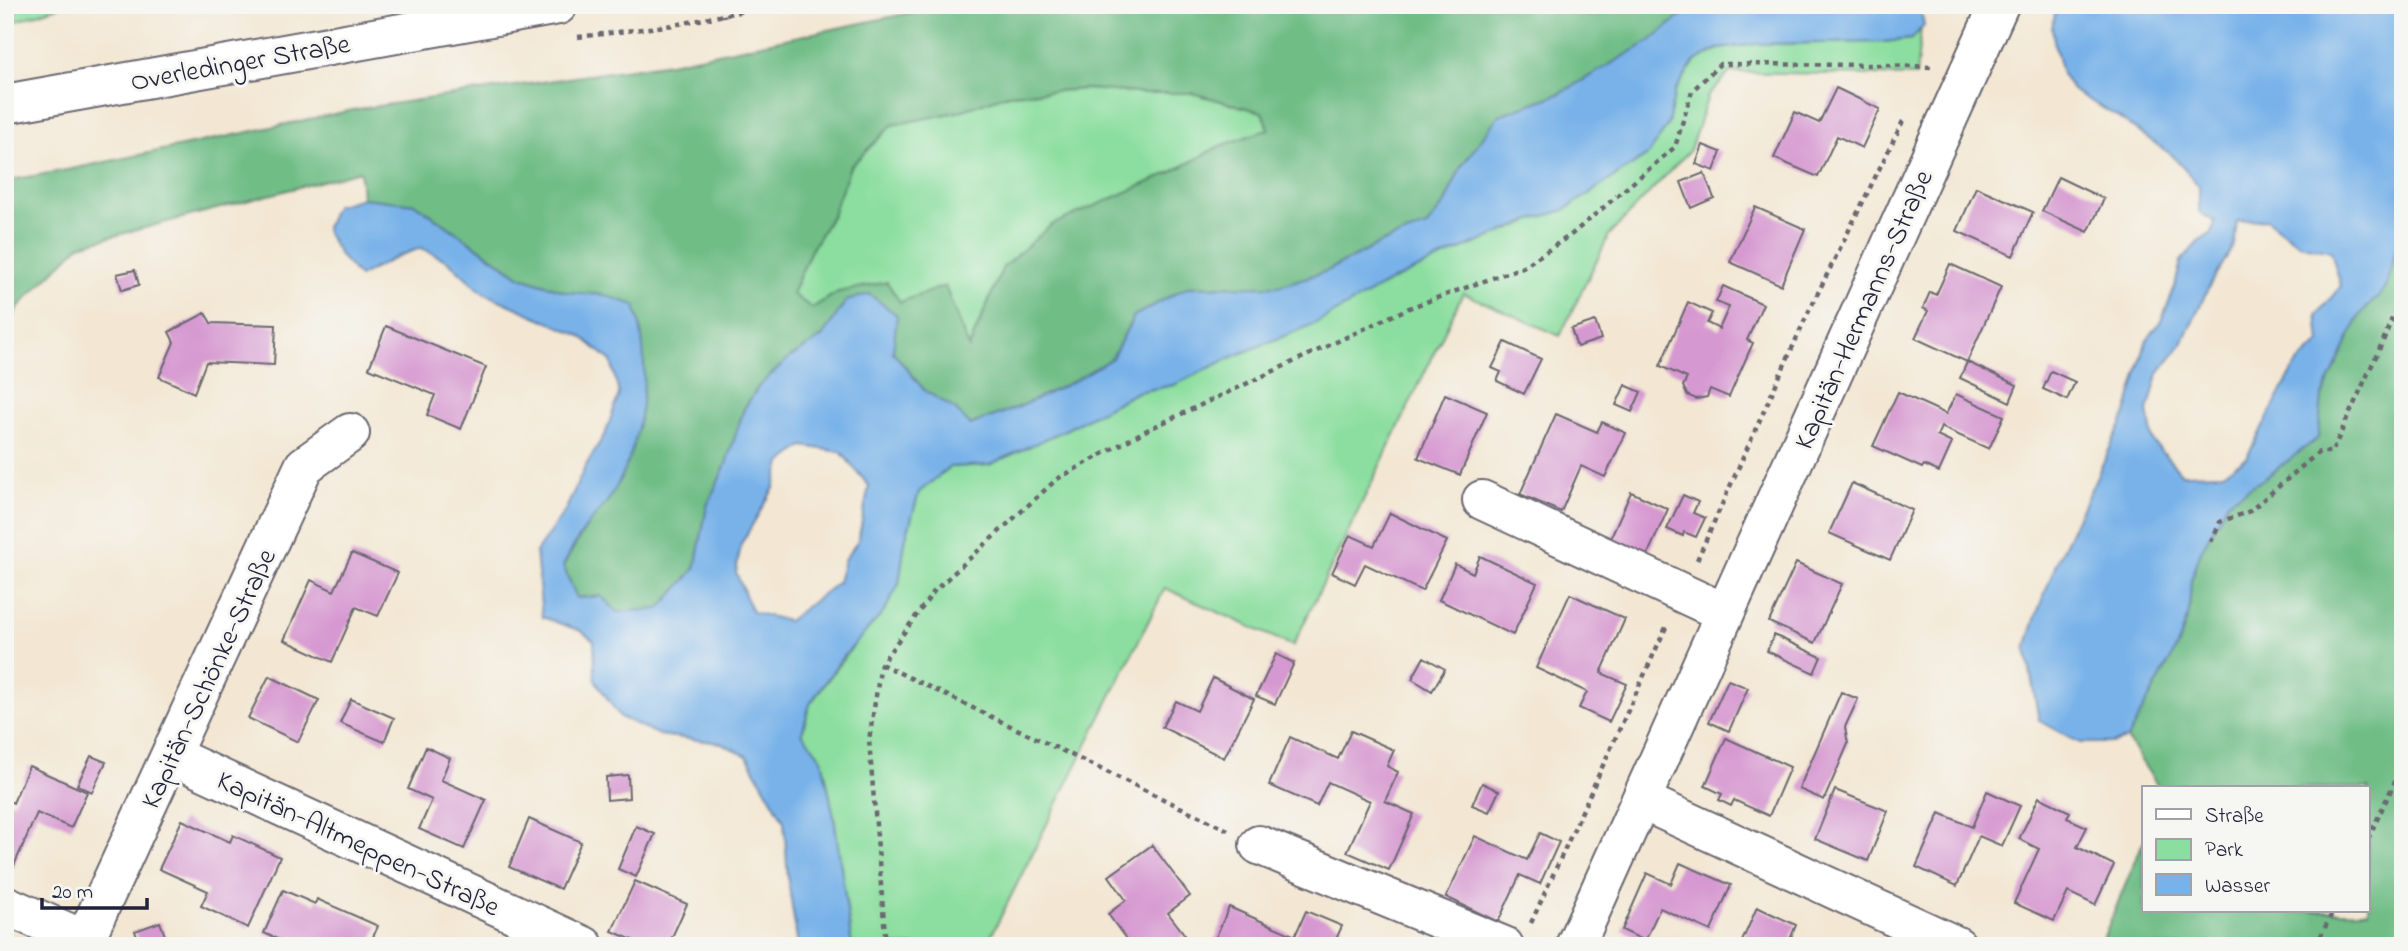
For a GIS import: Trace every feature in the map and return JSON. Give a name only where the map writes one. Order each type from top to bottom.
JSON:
[{"type":"street","name":"Overledinger Straße","points":[[5,104],[558,5]]},
{"type":"street","name":"Kapitän-Hermanns-Straße","points":[[1575,946],[1999,5]]},
{"type":"street","name":"Kapitän-Schönke-Straße","points":[[5,905],[84,943],[304,466],[350,433]]},
{"type":"street","points":[[1482,500],[1725,613]]},
{"type":"street","name":"Kapitän-Altmeppen-Straße","points":[[172,756],[584,946]]},
{"type":"street","points":[[1641,800],[1957,946]]},
{"type":"street","points":[[1259,845],[1515,939]]},
{"type":"path","points":[[721,5],[724,17]]},
{"type":"path","points":[[886,946],[869,740],[881,664],[935,590],[1057,479],[1145,431],[1409,308],[1523,267],[1572,234],[1675,147],[1692,91],[1720,64],[1937,68],[1930,78]]},
{"type":"path","points":[[1515,939],[1682,593],[1807,314],[1909,111]]},
{"type":"path","points":[[2211,542],[2220,522],[2250,512],[2319,452],[2332,452],[2383,341],[2403,290]]},
{"type":"path","points":[[881,664],[1259,845]]},
{"type":"path","points":[[2370,835],[2403,764]]},
{"type":"path","points":[[2316,946],[2333,912]]},
{"type":"green space","points":[[5,5],[64,5],[5,25]]},
{"type":"green space","points":[[948,5],[1694,5],[1650,41],[1559,94],[1499,115],[1461,167],[1445,203],[1427,226],[1385,241],[1327,271],[1279,286],[1187,287],[1134,316],[1112,358],[1072,382],[1019,407],[969,425],[956,410],[924,390],[846,301],[822,337],[788,359],[759,386],[744,409],[726,464],[707,506],[695,569],[660,609],[617,612],[601,596],[576,598],[563,566],[584,530],[609,499],[624,468],[638,427],[604,295],[567,292],[521,277],[415,204],[362,198],[360,171],[80,245],[18,307],[5,332],[5,181],[358,109],[670,63]],"holes":[[[1087,89],[1192,93],[1262,112],[1269,129],[1218,147],[1172,172],[1051,225],[1003,267],[969,348],[945,286],[900,302],[887,282],[838,292],[812,308],[792,294],[810,252],[832,215],[850,167],[892,125],[957,112],[1008,94]]]},
{"type":"green space","points":[[1921,28],[1916,76],[1730,72],[1708,96],[1690,150],[1609,235],[1560,336],[1463,293],[1293,646],[1165,588],[986,946],[852,946],[834,817],[822,759],[802,734],[810,704],[899,584],[905,541],[919,492],[950,467],[989,465],[1069,428],[1137,392],[1174,385],[1232,357],[1316,323],[1393,280],[1446,256],[1529,221],[1564,210],[1649,154],[1668,124],[1675,91],[1695,61],[1719,49],[1756,44],[1912,39]]},
{"type":"green space","points":[[1087,89],[1192,93],[1262,112],[1269,129],[1218,147],[1003,267],[968,349],[900,302],[838,292],[812,308],[792,294],[810,252],[832,215],[850,167],[892,125],[957,112],[1008,94]]},
{"type":"green space","points":[[2403,221],[2403,946],[2100,946],[2142,845],[2142,912],[2370,912],[2370,786],[2158,786],[2127,739],[2177,647],[2189,613],[2191,580],[2201,551],[2228,501],[2265,478],[2318,438],[2322,396],[2360,315],[2386,288]]},
{"type":"water","points":[[1694,5],[1920,5],[1924,25],[1912,39],[1756,44],[1718,49],[1695,61],[1675,91],[1668,124],[1649,154],[1564,210],[1529,221],[1446,256],[1393,280],[1316,323],[1232,357],[1174,385],[1137,392],[1069,428],[989,465],[950,467],[919,492],[905,541],[899,584],[884,612],[841,659],[810,704],[802,733],[822,759],[834,817],[852,946],[798,946],[788,880],[784,821],[747,756],[721,743],[659,735],[620,717],[595,680],[594,641],[581,631],[542,617],[536,552],[566,509],[585,467],[606,432],[619,394],[611,361],[581,336],[483,293],[448,261],[421,248],[398,256],[359,277],[341,257],[325,230],[335,206],[362,198],[415,204],[521,277],[567,292],[604,295],[635,305],[643,353],[644,379],[637,430],[621,478],[563,566],[577,598],[601,596],[617,612],[659,609],[695,569],[707,506],[726,464],[744,409],[759,386],[788,359],[822,337],[846,301],[869,294],[897,315],[893,352],[924,390],[956,410],[970,425],[1019,407],[1072,382],[1112,358],[1134,316],[1187,287],[1279,286],[1327,271],[1385,241],[1427,226],[1445,203],[1461,167],[1499,115],[1559,94],[1650,41]],"holes":[[[803,446],[841,452],[869,486],[858,541],[844,560],[838,582],[788,621],[752,612],[736,572],[741,544],[774,488],[781,463]]]},
{"type":"water","points":[[2057,5],[2403,5],[2403,221],[2386,288],[2360,315],[2322,396],[2318,438],[2265,478],[2228,501],[2201,551],[2191,580],[2189,613],[2177,647],[2127,739],[2112,743],[2080,743],[2039,720],[2026,648],[2058,559],[2126,414],[2146,342],[2162,319],[2181,261],[2199,241],[2212,233],[2215,222],[2199,212],[2199,186],[2172,155],[2116,116],[2072,90],[2062,74],[2052,28]],"holes":[[[2266,219],[2299,244],[2331,251],[2341,286],[2317,314],[2320,342],[2295,366],[2247,457],[2223,473],[2182,474],[2153,442],[2148,411],[2158,374],[2181,345],[2210,285],[2234,245],[2237,221]]]},
{"type":"building","points":[[1836,88],[1880,109],[1862,148],[1837,136],[1818,177],[1774,158],[1795,112],[1819,123]]},
{"type":"building","points":[[1703,145],[1721,152],[1714,171],[1696,164]]},
{"type":"building","points":[[1704,173],[1714,198],[1691,208],[1681,182]]},
{"type":"building","points":[[2058,177],[2104,199],[2088,232],[2042,211]]},
{"type":"building","points":[[1976,187],[2033,212],[2013,256],[1957,231]]},
{"type":"building","points":[[1755,207],[1805,229],[1781,285],[1730,262]]},
{"type":"building","points":[[1950,264],[2001,287],[1967,362],[1915,338],[1928,311],[1923,308],[1930,292],[1936,295]]},
{"type":"building","points":[[135,270],[139,285],[122,290],[117,274]]},
{"type":"building","points":[[1723,286],[1763,304],[1747,340],[1753,343],[1729,397],[1710,389],[1707,397],[1696,399],[1687,395],[1683,386],[1687,378],[1660,366],[1688,302],[1712,313],[1707,323],[1719,329],[1729,307],[1716,302]]},
{"type":"building","points":[[205,313],[211,323],[276,325],[274,365],[206,362],[194,393],[159,377],[174,342],[169,332]]},
{"type":"building","points":[[1595,321],[1601,339],[1577,347],[1571,329]]},
{"type":"building","points":[[386,326],[486,367],[461,429],[427,415],[435,395],[369,368]]},
{"type":"building","points":[[1505,342],[1541,359],[1524,394],[1497,381],[1501,372],[1492,368]]},
{"type":"building","points":[[1967,362],[2017,385],[2010,402],[1960,378]]},
{"type":"building","points":[[2051,371],[2075,382],[2067,400],[2043,389]]},
{"type":"building","points":[[1625,385],[1641,392],[1632,412],[1616,405]]},
{"type":"building","points":[[1898,392],[1946,414],[1956,394],[2004,416],[1989,449],[1941,427],[1937,436],[1952,443],[1939,472],[1924,465],[1922,468],[1873,446]]},
{"type":"building","points":[[1445,394],[1487,412],[1460,475],[1418,458]]},
{"type":"building","points":[[1556,414],[1597,432],[1602,422],[1626,433],[1605,477],[1581,466],[1561,512],[1520,494]]},
{"type":"building","points":[[1852,483],[1912,510],[1890,560],[1829,533]]},
{"type":"building","points":[[1631,492],[1668,509],[1647,556],[1610,539]]},
{"type":"building","points":[[1683,495],[1698,502],[1693,513],[1705,518],[1696,537],[1684,532],[1683,536],[1667,529]]},
{"type":"building","points":[[1390,513],[1447,541],[1422,591],[1365,564],[1355,584],[1332,573],[1350,535],[1374,546]]},
{"type":"building","points":[[352,553],[398,573],[378,616],[356,607],[332,662],[284,640],[311,580],[334,591]]},
{"type":"building","points":[[1480,556],[1537,583],[1513,635],[1439,600],[1455,564],[1473,573]]},
{"type":"building","points":[[1796,563],[1842,584],[1815,643],[1769,622]]},
{"type":"building","points":[[1570,594],[1625,619],[1601,673],[1627,684],[1609,722],[1579,708],[1587,692],[1536,668]]},
{"type":"building","points":[[1774,635],[1821,657],[1814,673],[1767,651]]},
{"type":"building","points":[[1276,654],[1294,663],[1275,704],[1256,696]]},
{"type":"building","points":[[1424,657],[1445,669],[1432,691],[1412,679]]},
{"type":"building","points":[[269,676],[319,700],[298,742],[248,718]]},
{"type":"building","points":[[1213,678],[1254,699],[1224,758],[1162,727],[1176,701],[1197,711]]},
{"type":"building","points":[[1728,680],[1748,688],[1729,731],[1709,722]]},
{"type":"building","points":[[1841,692],[1858,699],[1845,727],[1848,744],[1824,800],[1799,789]]},
{"type":"building","points":[[351,699],[394,718],[384,742],[340,723]]},
{"type":"building","points":[[1351,731],[1394,750],[1387,766],[1398,772],[1385,801],[1414,814],[1389,870],[1347,852],[1370,801],[1328,782],[1317,806],[1269,785],[1290,737],[1338,759]]},
{"type":"building","points":[[1726,738],[1790,767],[1769,816],[1734,800],[1731,806],[1719,800],[1722,794],[1705,786]]},
{"type":"building","points":[[426,747],[450,758],[441,780],[486,800],[464,849],[419,829],[432,800],[408,789]]},
{"type":"building","points":[[91,756],[106,762],[92,792],[77,785]]},
{"type":"building","points":[[29,766],[87,792],[71,828],[37,813],[9,877],[5,875],[5,799],[13,803]]},
{"type":"building","points":[[628,775],[629,798],[607,800],[606,777]]},
{"type":"building","points":[[1482,783],[1499,791],[1489,812],[1472,805]]},
{"type":"building","points":[[1835,790],[1888,811],[1868,861],[1815,839]]},
{"type":"building","points":[[1987,791],[2020,806],[2002,846],[1979,836],[1957,886],[1916,867],[1940,813],[1972,827]]},
{"type":"building","points":[[2039,797],[2070,812],[2067,818],[2087,827],[2077,847],[2114,865],[2095,905],[2068,892],[2054,921],[2014,903],[2039,849],[2019,839]]},
{"type":"building","points":[[529,819],[581,842],[560,889],[509,867]]},
{"type":"building","points":[[182,820],[230,842],[233,835],[280,857],[248,928],[201,906],[208,891],[159,869]]},
{"type":"building","points":[[636,826],[655,834],[636,877],[618,869]]},
{"type":"building","points":[[1540,833],[1559,842],[1540,884],[1520,875],[1498,922],[1446,897],[1475,836],[1527,860]]},
{"type":"building","points":[[1152,845],[1190,896],[1168,913],[1185,935],[1179,939],[1184,946],[1131,946],[1108,914],[1126,900],[1109,876]]},
{"type":"building","points":[[1680,863],[1731,885],[1711,931],[1660,908],[1645,941],[1622,930],[1647,873],[1671,884]]},
{"type":"building","points":[[635,881],[687,904],[668,946],[646,946],[612,931]]},
{"type":"building","points":[[283,890],[315,904],[317,899],[378,926],[369,946],[292,946],[264,933]]},
{"type":"building","points":[[1229,907],[1295,936],[1306,911],[1342,926],[1333,946],[1212,946]]},
{"type":"building","points":[[1757,907],[1796,925],[1791,937],[1812,946],[1740,946]]},
{"type":"building","points":[[160,922],[169,946],[140,946],[135,931]]}]
